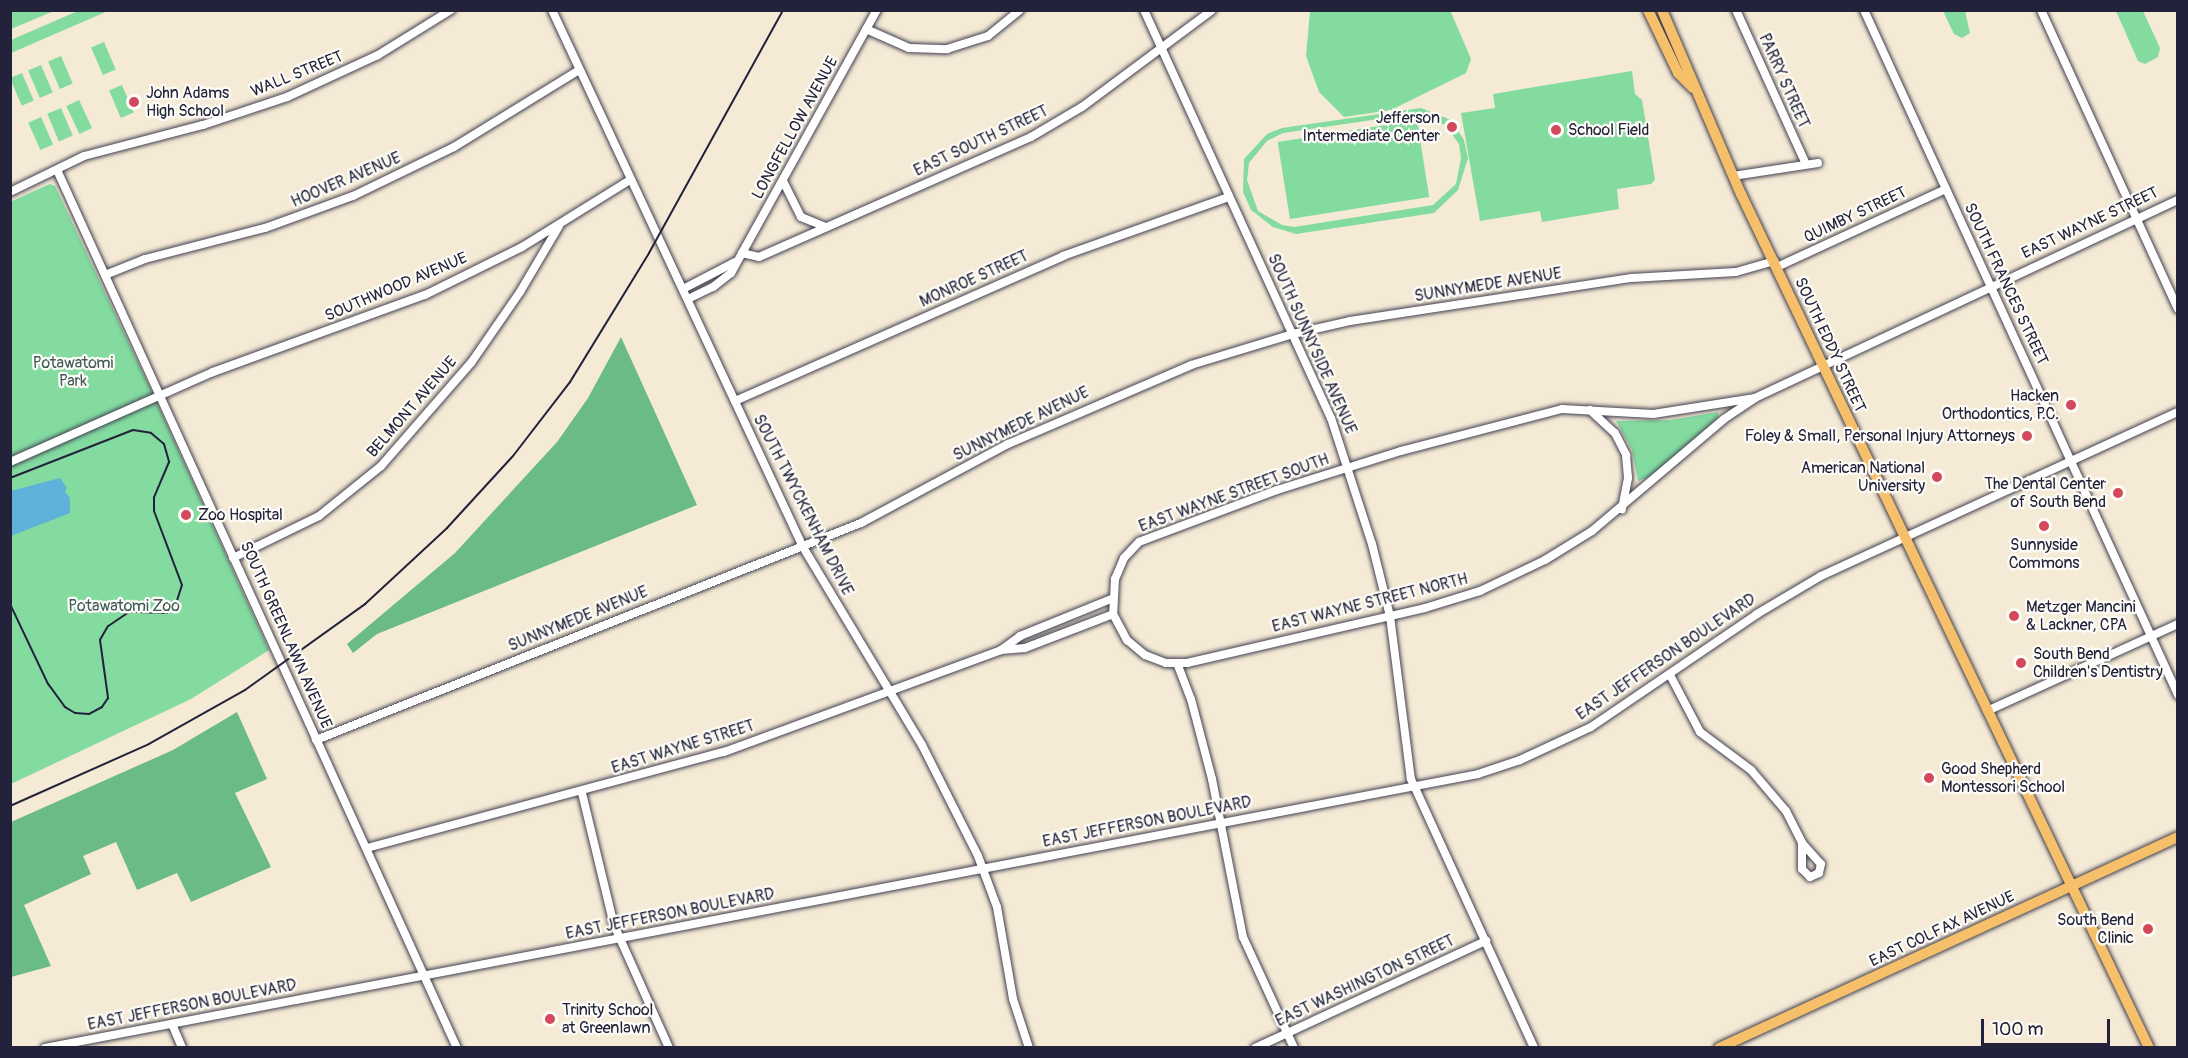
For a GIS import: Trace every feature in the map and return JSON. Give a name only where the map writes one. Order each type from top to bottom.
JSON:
[{"type":"main road","name":"SOUTH EDDY STREET","points":[[1648,10],[1678,73],[1693,88]]},
{"type":"main road","name":"SOUTH EDDY STREET","points":[[1662,10],[1690,68],[1693,88],[1733,176],[1907,536],[1987,711],[2149,1047]]},
{"type":"main road","name":"EAST COLFAX AVENUE","points":[[1721,1047],[2178,837]]},
{"type":"street","name":"WALL STREET","points":[[10,192],[119,144],[203,125],[295,94],[378,55],[452,10]]},
{"type":"street","name":"SOUTH TWYCKENHAM DRIVE","points":[[552,10],[803,547],[945,787],[983,868],[997,908],[1013,999],[1029,1047]]},
{"type":"street","name":"LONGFELLOW AVENUE","points":[[688,299],[723,282],[783,181],[877,10]]},
{"type":"street","points":[[866,29],[909,48],[947,49],[988,36],[1020,10]]},
{"type":"street","name":"SOUTH SUNNYSIDE AVENUE","points":[[1144,10],[1324,400],[1348,468],[1390,616],[1409,772],[1534,1047]]},
{"type":"street","name":"EAST SOUTH STREET","points":[[740,256],[759,257],[1031,136],[1082,107],[1160,46],[1212,10]]},
{"type":"street","name":"PARRY STREET","points":[[1736,10],[1806,164]]},
{"type":"street","name":"SOUTH FRANCES STREET","points":[[1864,10],[2178,695]]},
{"type":"street","points":[[2041,10],[2178,309]]},
{"type":"street","name":"HOOVER AVENUE","points":[[105,275],[153,257],[265,228],[354,196],[454,147],[579,70]]},
{"type":"street","points":[[1733,176],[1818,163]]},
{"type":"street","name":"SOUTH GREENLAWN AVENUE","points":[[57,170],[457,1047]]},
{"type":"street","name":"SOUTHWOOD AVENUE","points":[[10,462],[213,372],[425,295],[501,259],[630,180]]},
{"type":"street","points":[[783,181],[801,217],[827,227]]},
{"type":"street","name":"QUIMBY STREET","points":[[1776,264],[1946,189]]},
{"type":"street","name":"MONROE STREET","points":[[735,401],[1063,256],[1229,197]]},
{"type":"street","name":"EAST WAYNE STREET","points":[[1755,398],[1823,364],[2178,200]]},
{"type":"street","name":"BELMONT AVENUE","points":[[233,558],[319,516],[389,458],[471,363],[535,270],[560,223]]},
{"type":"street","points":[[683,289],[740,256]]},
{"type":"street","name":"SUNNYMEDE AVENUE","points":[[316,740],[803,547],[894,507],[1008,444],[1130,389],[1191,365],[1293,334],[1494,298],[1632,278],[1736,272],[1776,264]]},
{"type":"street","name":"EAST WAYNE STREET SOUTH","points":[[1111,599],[1122,561],[1148,537],[1348,468],[1548,412],[1589,410],[1664,414],[1755,398]]},
{"type":"street","name":"EAST WAYNE STREET NORTH","points":[[1111,599],[1113,614],[1119,630],[1135,648],[1156,660],[1177,663],[1452,601],[1503,581],[1565,549],[1622,510],[1724,418],[1755,398]]},
{"type":"street","points":[[1589,410],[1615,433],[1623,447],[1628,478],[1622,510]]},
{"type":"street","name":"EAST JEFFERSON BOULEVARD","points":[[45,1047],[1478,774],[1546,750],[1614,713],[1802,586],[2178,412]]},
{"type":"street","name":"EAST WAYNE STREET","points":[[367,848],[582,794],[724,752],[890,693],[1001,650],[1020,636],[1111,599]]},
{"type":"street","name":"EAST WAYNE STREET","points":[[1001,650],[1025,648],[1113,614]]},
{"type":"street","points":[[1987,711],[2178,624]]},
{"type":"street","points":[[1177,663],[1194,710],[1221,824],[1245,944],[1294,1047]]},
{"type":"street","points":[[1670,675],[1692,721],[1711,741],[1763,782],[1786,811],[1802,843]]},
{"type":"street","points":[[582,794],[619,939],[669,1047]]},
{"type":"street","name":"EAST WASHINGTON STREET","points":[[1255,1047],[1486,941]]},
{"type":"street","points":[[172,1024],[182,1047]]},
{"type":"green space","points":[[11,10],[54,10],[54,11],[11,29]]},
{"type":"green space","points":[[80,10],[108,11],[11,53],[11,40]]},
{"type":"green space","points":[[1450,10],[1471,59],[1466,73],[1391,110],[1344,117],[1319,92],[1306,56],[1310,11]]},
{"type":"green space","points":[[1943,11],[1965,11],[1970,33],[1962,38],[1954,34]]},
{"type":"green space","points":[[2116,11],[2143,11],[2160,48],[2158,57],[2145,64],[2138,61]]},
{"type":"green space","points":[[104,42],[116,70],[103,75],[91,47]]},
{"type":"green space","points":[[61,56],[73,84],[60,89],[48,61]]},
{"type":"green space","points":[[41,65],[53,93],[40,98],[28,70]]},
{"type":"green space","name":"School Field","points":[[1632,71],[1635,94],[1642,100],[1655,180],[1651,184],[1617,189],[1619,209],[1542,222],[1540,211],[1480,221],[1461,113],[1495,108],[1493,94]]},
{"type":"green space","points":[[22,73],[34,101],[22,106],[10,78]]},
{"type":"green space","points":[[122,85],[134,113],[121,118],[109,90]]},
{"type":"green space","points":[[79,100],[92,128],[79,134],[66,106]]},
{"type":"green space","points":[[61,108],[73,136],[59,141],[47,114]]},
{"type":"green space","points":[[1421,108],[1451,120],[1464,140],[1468,158],[1458,190],[1434,213],[1296,234],[1273,227],[1251,210],[1243,192],[1244,159],[1267,134],[1282,128]],"holes":[[[1420,113],[1445,125],[1459,144],[1461,158],[1456,184],[1433,205],[1294,227],[1282,225],[1258,211],[1247,180],[1249,163],[1267,141],[1283,133]]]},
{"type":"green space","points":[[41,117],[53,144],[40,150],[28,123]]},
{"type":"green space","points":[[1417,120],[1429,197],[1290,219],[1278,142]]},
{"type":"green space","name":"Potawatomi Zoo","points":[[50,184],[55,186],[158,405],[269,650],[191,699],[11,784],[10,202]]},
{"type":"green space","points":[[621,337],[697,505],[377,634],[353,653],[347,644],[455,553],[557,442],[588,398]]},
{"type":"green space","points":[[1718,412],[1718,418],[1652,476],[1638,481],[1632,450],[1616,421],[1670,420]]},
{"type":"green space","points":[[237,712],[267,779],[235,793],[271,867],[191,902],[177,873],[137,890],[116,842],[83,856],[91,874],[24,905],[51,966],[11,977],[11,822],[173,750]]},
{"type":"water","points":[[60,478],[70,498],[70,513],[11,536],[11,491]]},
{"type":"railway","points":[[10,806],[149,744],[245,690],[365,604],[447,528],[513,456],[570,382],[649,253],[783,10]]},
{"type":"railway","points":[[10,478],[133,430],[151,433],[164,444],[169,462],[154,498],[154,511],[182,585],[176,603],[167,613],[129,612],[108,626],[100,640],[108,698],[102,707],[89,714],[75,713],[65,707],[48,684],[10,604]]},
{"type":"place","name":"John Adams High School","points":[[134,102]]},
{"type":"place","name":"Jefferson Intermediate Center","points":[[1452,127]]},
{"type":"place","name":"School Field","points":[[1556,130]]},
{"type":"place","name":"Hacken Orthodontics, P.C.","points":[[2071,405]]},
{"type":"place","name":"Foley & Small, Personal Injury Attorneys","points":[[2027,436]]},
{"type":"place","name":"American National University","points":[[1937,477]]},
{"type":"place","name":"The Dental Center of South Bend","points":[[2118,493]]},
{"type":"place","name":"Zoo Hospital","points":[[186,515]]},
{"type":"place","name":"Sunnyside Commons","points":[[2044,526]]},
{"type":"place","name":"Metzger Mancini & Lackner, CPA","points":[[2014,616]]},
{"type":"place","name":"South Bend Children's Dentistry","points":[[2021,663]]},
{"type":"place","name":"Good Shepherd Montessori School","points":[[1929,778]]},
{"type":"place","name":"South Bend Clinic","points":[[2148,929]]},
{"type":"place","name":"Trinity School at Greenlawn","points":[[550,1019]]},
{"type":"park label","name":"Potawatomi Park","points":[[73,372]]}]
